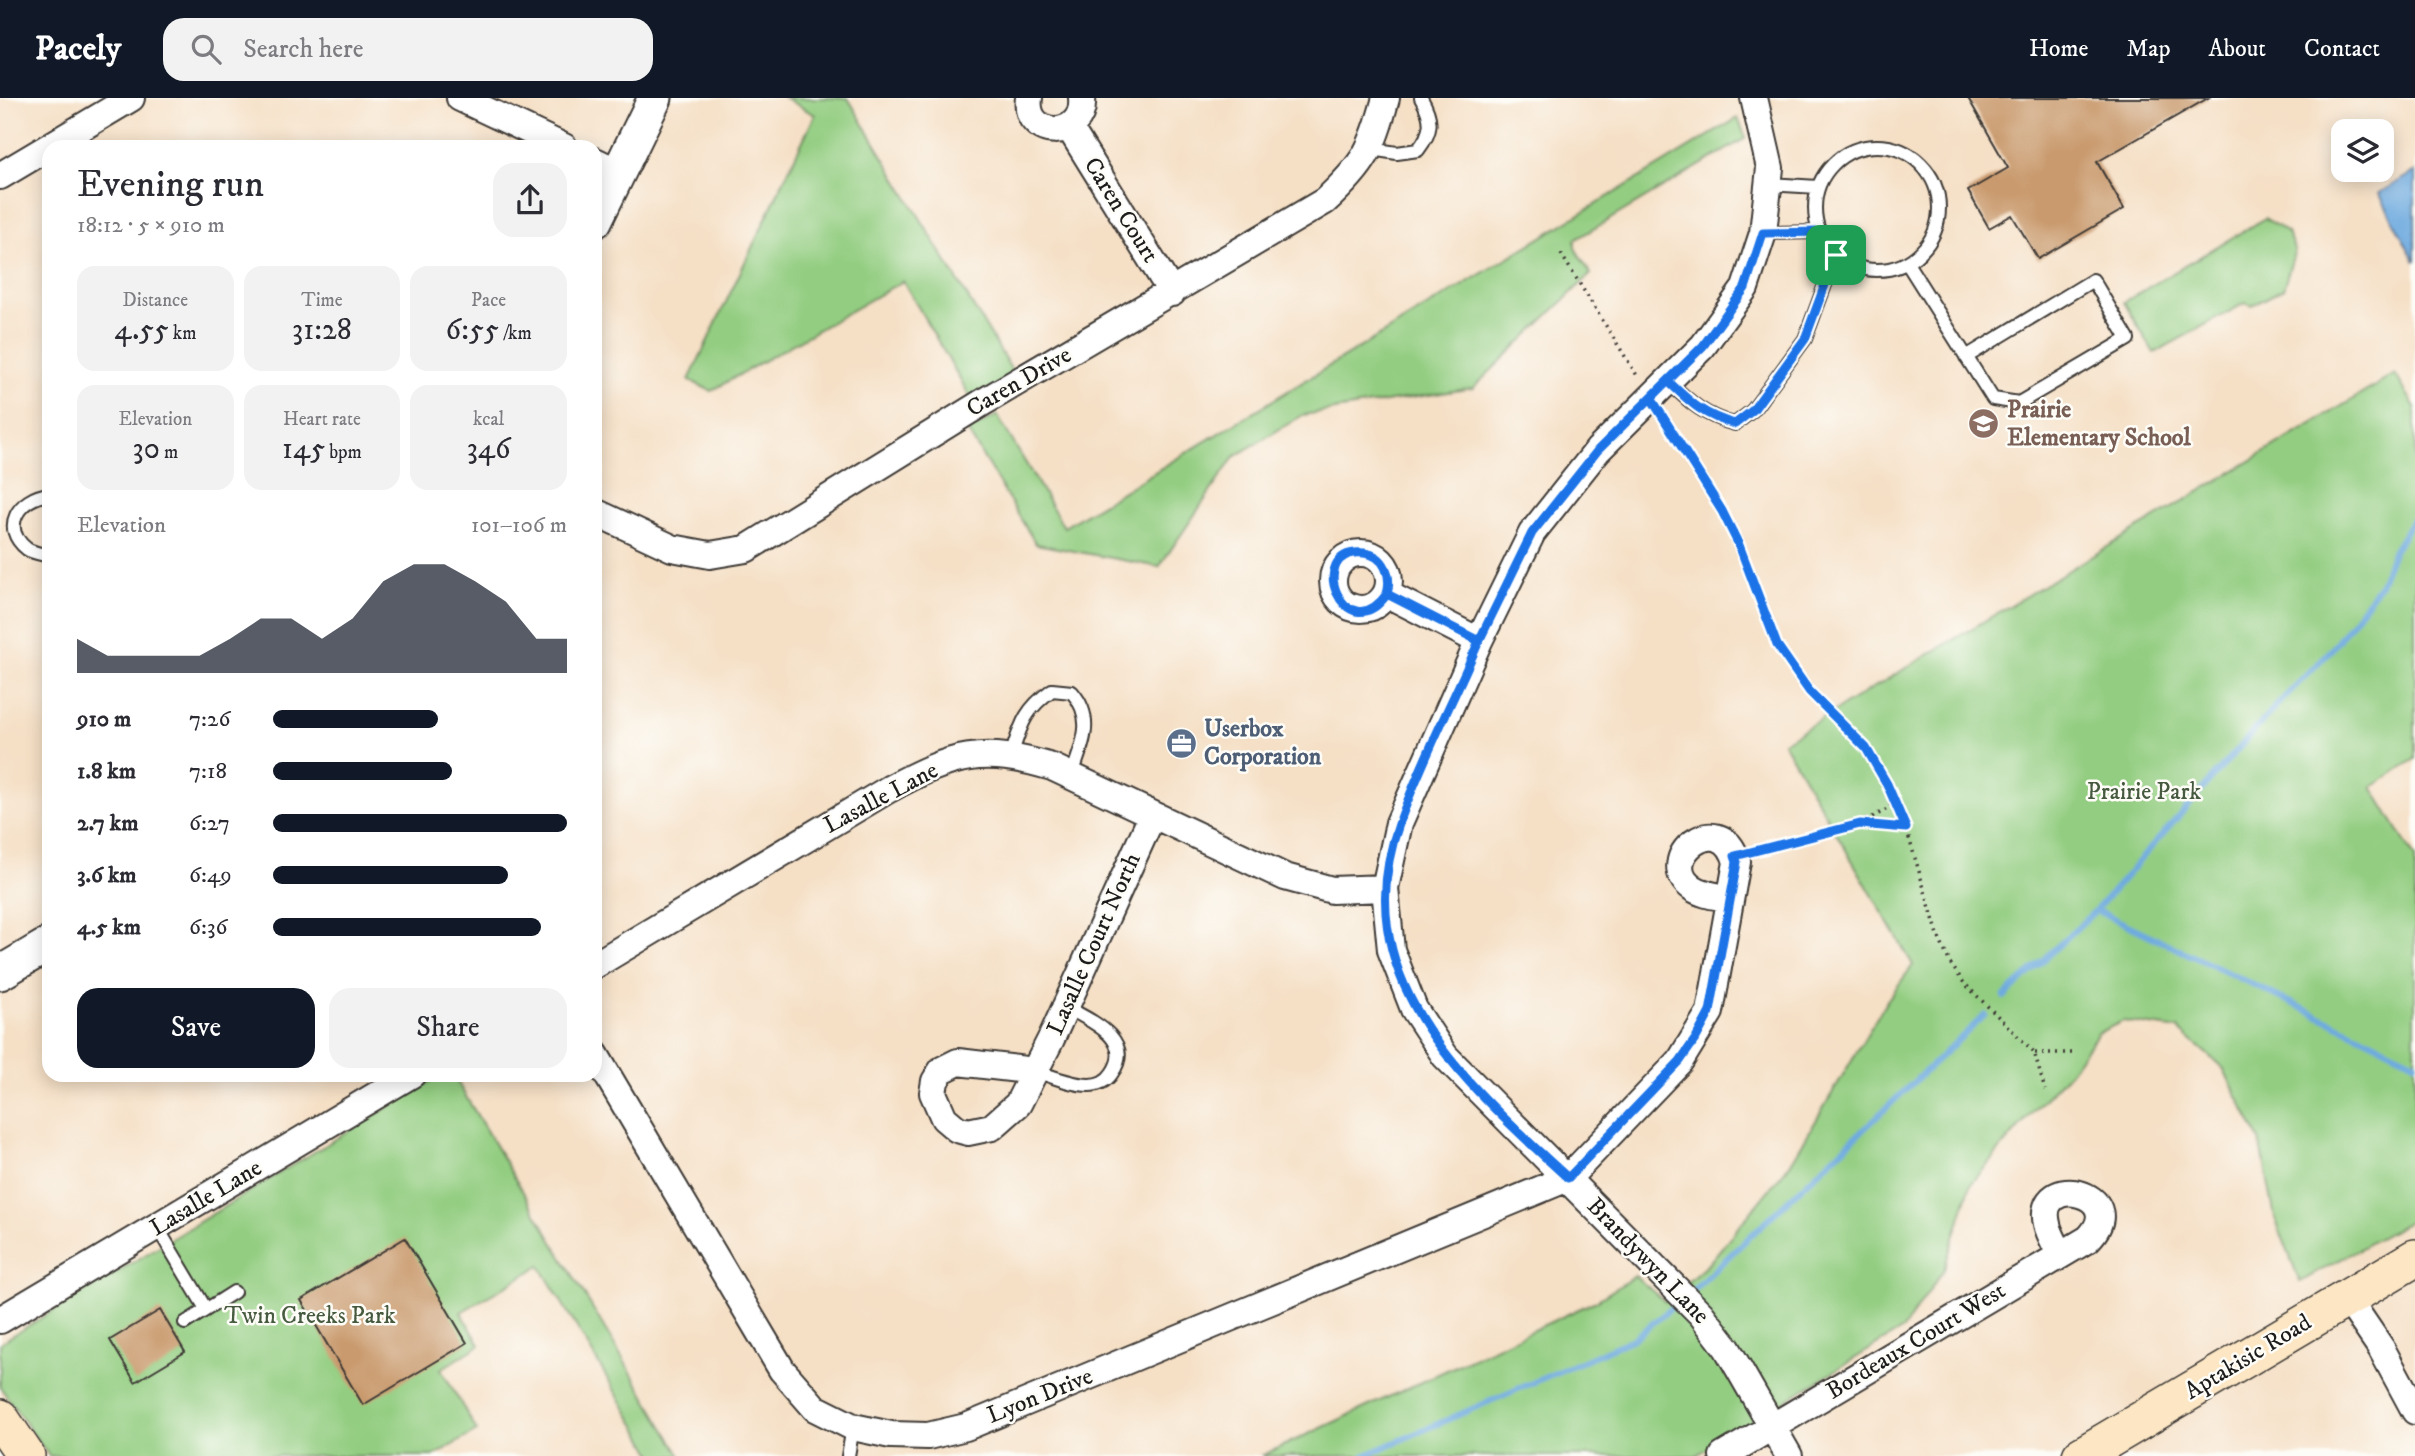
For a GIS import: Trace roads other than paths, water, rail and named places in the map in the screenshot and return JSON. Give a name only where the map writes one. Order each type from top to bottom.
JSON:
[{"type":"main road","name":"Aptakisic Road","points":[[2081,1456],[2415,1258]]},
{"type":"main road","points":[[0,1418],[26,1456]]},
{"type":"street","points":[[60,140],[131,98]]},
{"type":"street","points":[[460,98],[549,140]]},
{"type":"street","points":[[602,187],[606,167],[655,98]]},
{"type":"street","points":[[1029,98],[1030,114],[1042,128],[1051,131],[1069,127],[1080,114],[1082,98]]},
{"type":"street","name":"Caren Drive","points":[[602,515],[673,548],[710,555],[746,549],[985,401],[1325,201],[1356,173],[1371,149],[1386,98]]},
{"type":"street","name":"Brandywyn Lane","points":[[1754,98],[1770,168],[1763,233],[1745,288],[1703,346],[1598,450],[1532,533],[1479,641],[1399,822],[1385,888],[1391,950],[1414,1009],[1445,1056],[1701,1314],[1727,1348],[1789,1456]]},
{"type":"street","name":"Caren Court","points":[[1069,127],[1172,293]]},
{"type":"street","points":[[0,176],[42,151]]},
{"type":"street","points":[[1387,594],[1479,641]]},
{"type":"street","name":"Lasalle Lane","points":[[602,961],[932,766],[977,755],[1011,756],[1052,767],[1285,877],[1332,890],[1385,888]]},
{"type":"street","name":"Lasalle Court North","points":[[1035,1071],[1152,816]]},
{"type":"street","points":[[1568,1178],[1680,1061],[1710,1012],[1737,862],[1722,840],[1704,837],[1688,845],[1681,863],[1685,881],[1692,888],[1730,899]]},
{"type":"street","points":[[0,974],[42,948]]},
{"type":"street","name":"Lyon Drive","points":[[602,1066],[782,1370],[815,1408],[853,1427],[891,1435],[928,1436],[966,1427],[1568,1178]]},
{"type":"street","name":"Lasalle Lane","points":[[0,1320],[399,1082]]},
{"type":"street","name":"Bordeaux Court West","points":[[1723,1456],[2060,1254]]},
{"type":"street","points":[[2347,1298],[2381,1349],[2415,1411]]},
{"type":"lane","points":[[1371,149],[1397,153],[1418,150],[1429,135],[1431,116],[1421,98]]},
{"type":"lane","points":[[1881,145],[1901,149],[1919,160],[1935,185],[1940,214],[1935,234],[1923,250],[1907,263],[1889,269],[1870,270],[1852,265],[1836,255],[1820,232],[1815,202],[1818,187],[1828,169],[1843,156],[1861,147],[1881,145]]},
{"type":"lane","points":[[1768,184],[1818,187]]},
{"type":"lane","points":[[1763,233],[1820,232]]},
{"type":"lane","points":[[1659,389],[1713,419],[1735,424],[1753,410],[1805,339],[1836,255]]},
{"type":"lane","points":[[1907,263],[1993,399],[2019,403],[2128,339],[2093,280],[1966,356]]},
{"type":"lane","points":[[42,495],[30,497],[15,508],[10,522],[13,537],[27,550],[42,554]]},
{"type":"lane","points":[[1011,756],[1033,704],[1052,690],[1072,692],[1084,707],[1085,735],[1072,776]]},
{"type":"lane","points":[[1035,1071],[1091,1085],[1109,1078],[1116,1068],[1119,1054],[1112,1036],[1066,1007]]},
{"type":"lane","points":[[157,1227],[206,1309]]},
{"type":"lane","points":[[185,1323],[234,1292]]},
{"type":"lane","points":[[848,1456],[853,1427]]},
{"type":"water","points":[[2415,171],[2415,262],[2379,193]]},
{"type":"waterway","points":[[2004,997],[2096,910],[2275,707],[2331,650],[2379,586],[2394,550],[2415,516]]},
{"type":"waterway","points":[[2096,910],[2415,1062]]},
{"type":"waterway","points":[[1691,1292],[1985,1015]]},
{"type":"waterway","points":[[1364,1456],[1633,1339],[1680,1301]]},
{"type":"place","name":"Prairie Elementary School","points":[[1984,424]]},
{"type":"place","name":"Userbox Corporation","points":[[1181,743]]},
{"type":"park label","name":"Prairie Park","points":[[2144,792]]},
{"type":"park label","name":"Twin Creeks Park","points":[[310,1316]]}]
